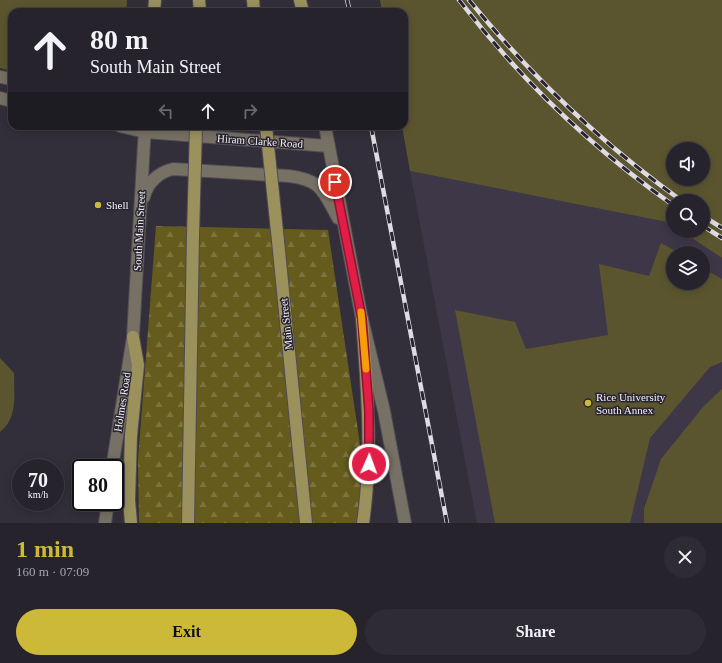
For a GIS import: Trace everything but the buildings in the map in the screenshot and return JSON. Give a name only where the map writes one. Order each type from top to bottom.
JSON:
[{"type":"highway","points":[[188,523],[196,130]]},
{"type":"highway","name":"Main Street","points":[[266,130],[306,523]]},
{"type":"highway","points":[[362,319],[369,411],[370,451],[363,523]]},
{"type":"highway","points":[[131,523],[129,500],[131,436],[138,371],[133,337]]},
{"type":"main road","name":"South Main Street","points":[[133,337],[145,130]]},
{"type":"main road","name":"Hiram Clarke Road","points":[[156,130],[328,146]]},
{"type":"main road","points":[[326,130],[362,319],[384,411],[405,523]]},
{"type":"main road","points":[[140,219],[145,191],[160,174],[173,169],[288,176],[309,180],[322,189],[344,228]]},
{"type":"main road","name":"Holmes Road","points":[[113,459],[133,337]]},
{"type":"main road","points":[[105,523],[107,511]]},
{"type":"shaded area","points":[[0,0],[127,0],[126,8],[8,8],[8,70],[0,68]]},
{"type":"shaded area","points":[[380,0],[722,0],[722,258],[710,250],[710,246],[704,246],[692,238],[710,238],[710,194],[666,194],[666,222],[410,171],[403,130],[408,130],[408,8],[381,8]]},
{"type":"shaded area","name":"Rice University South Annex","points":[[410,171],[666,222],[666,238],[692,238],[704,246],[666,246],[666,290],[710,290],[710,250],[722,258],[722,523],[477,523]]},
{"type":"shaded area","points":[[661,243],[666,246],[666,290],[710,290],[710,272],[722,279],[722,362],[710,367],[650,438],[630,523],[495,523],[455,310],[515,322],[526,349],[608,335],[599,264],[649,276]]},
{"type":"shaded area","points":[[0,358],[14,373],[14,406],[10,420],[0,432]]},
{"type":"shaded area","points":[[722,389],[722,523],[644,523],[644,509],[661,459],[703,407]]},
{"type":"green space","points":[[156,226],[328,230],[361,451],[363,523],[139,523],[138,460]]},
{"type":"railway","points":[[347,0],[349,8]]},
{"type":"railway","points":[[459,0],[506,57],[558,110],[614,160],[666,200]]},
{"type":"railway","points":[[469,0],[517,55],[569,108],[624,156],[672,194]]},
{"type":"railway","points":[[372,130],[447,523]]},
{"type":"railway","points":[[710,220],[722,228]]},
{"type":"railway","points":[[710,230],[722,238]]},
{"type":"slow traffic","points":[[361,312],[366,369]]},
{"type":"place","name":"Shell","points":[[98,205]]},
{"type":"place","name":"Rice University South Annex","points":[[588,403]]},
{"type":"route","points":[[335,182],[362,319],[369,411],[369,464]]}]
